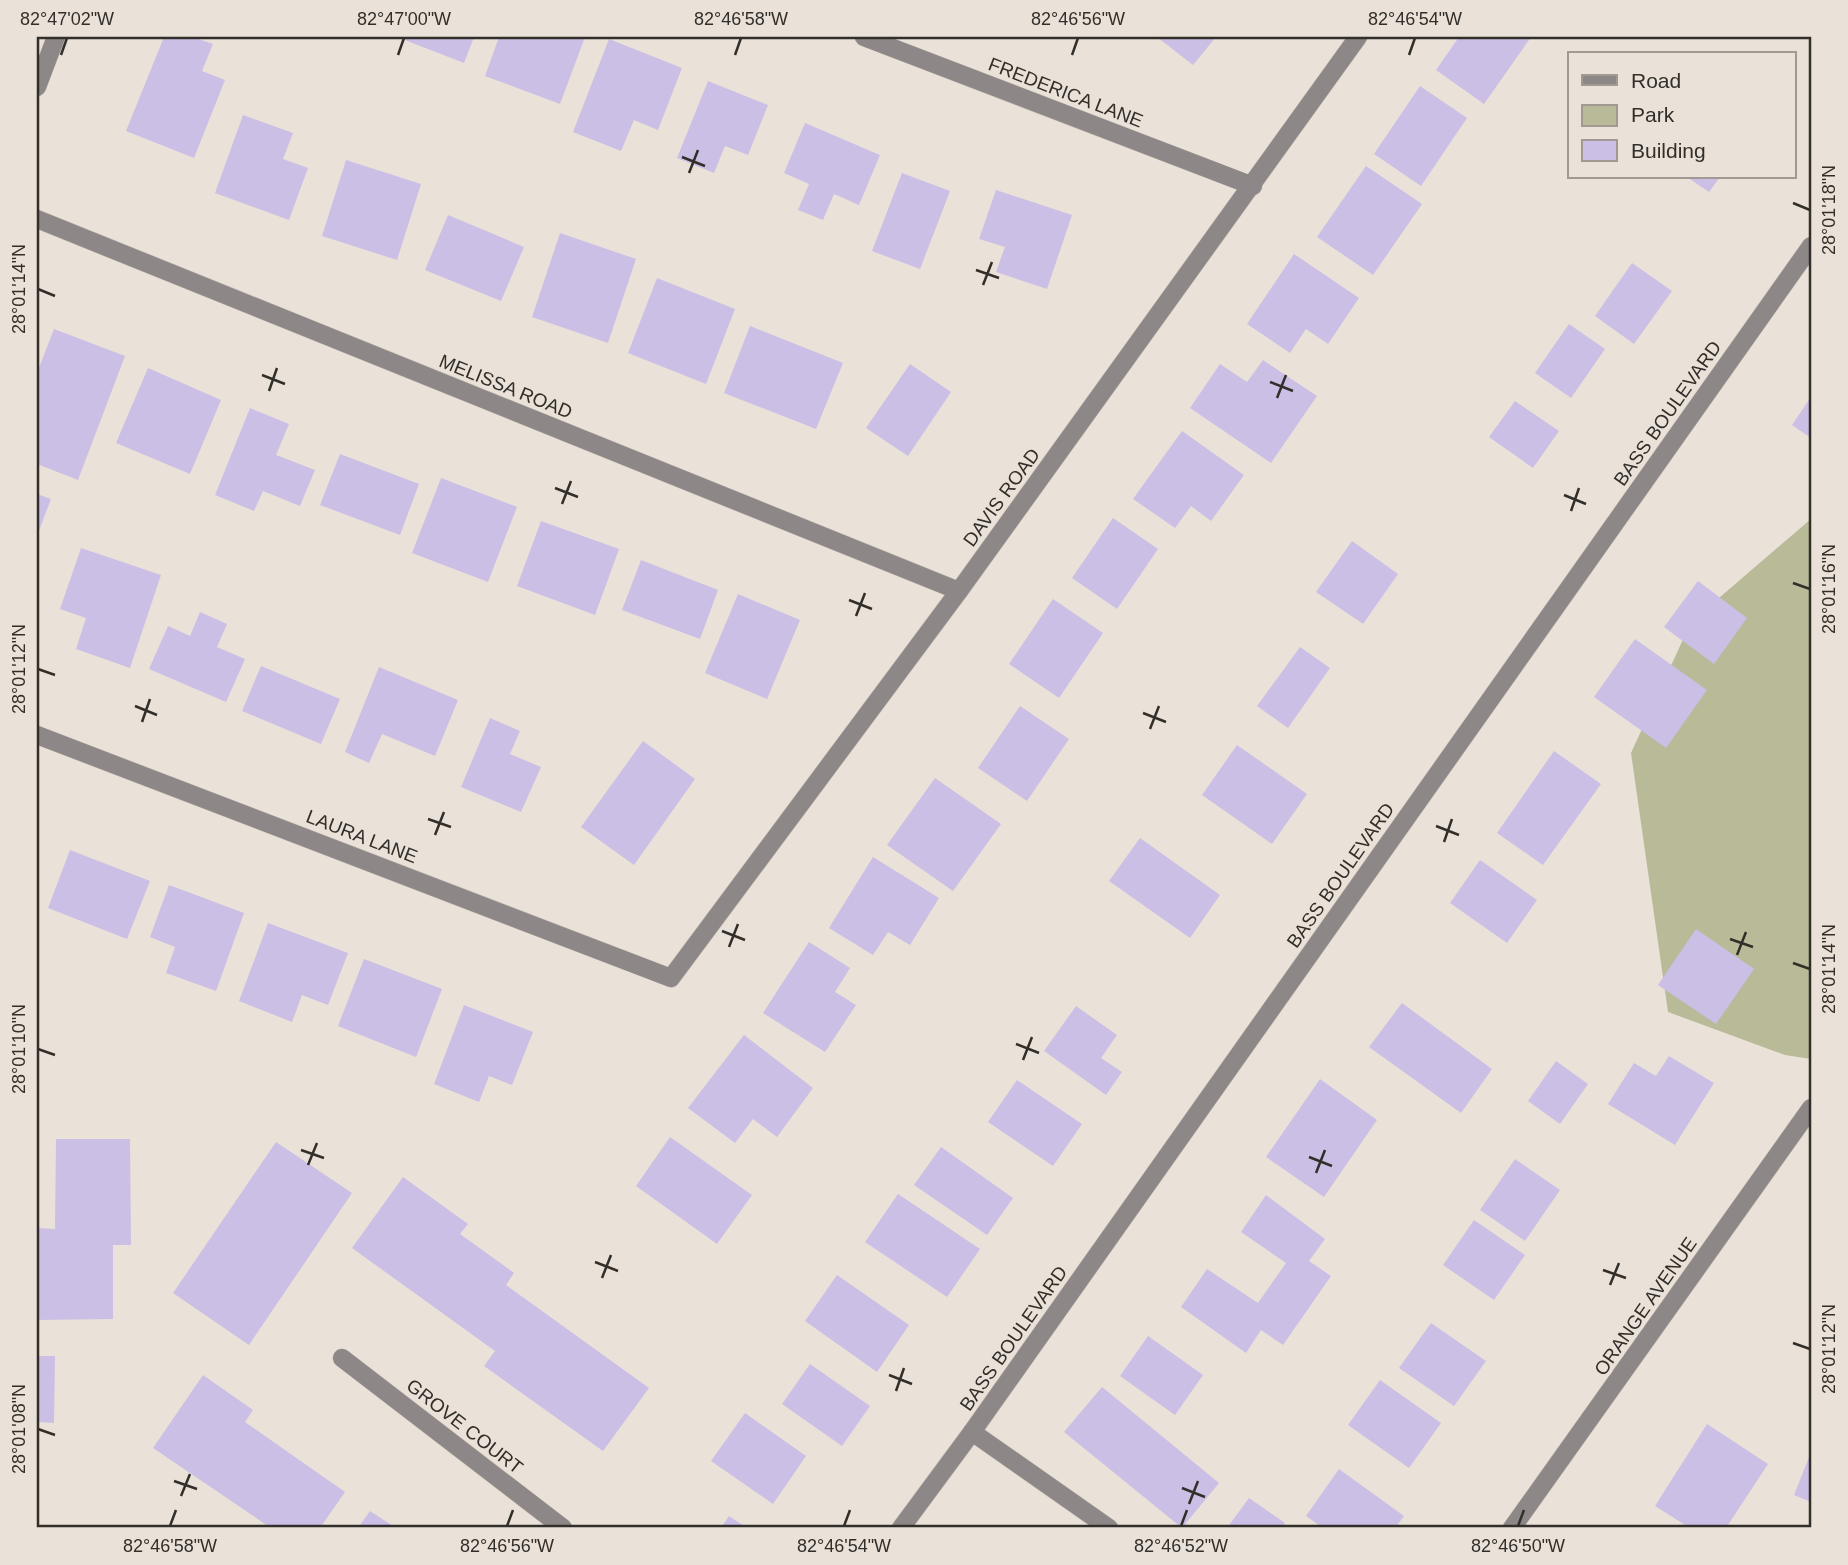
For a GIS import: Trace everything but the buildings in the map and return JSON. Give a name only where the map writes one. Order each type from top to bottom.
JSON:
[{"type":"street","points":[[37,87],[55,37]]},
{"type":"street","name":"FREDERICA LANE","points":[[864,37],[1253,186]]},
{"type":"street","name":"DAVIS ROAD","points":[[671,978],[959,591],[1358,37]]},
{"type":"street","name":"MELISSA ROAD","points":[[37,219],[959,591]]},
{"type":"street","name":"BASS BOULEVARD","points":[[901,1528],[972,1432],[1811,246]]},
{"type":"street","name":"LAURA LANE","points":[[37,734],[671,978]]},
{"type":"street","name":"ORANGE AVENUE","points":[[1512,1528],[1811,1108]]},
{"type":"street","name":"GROVE COURT","points":[[342,1358],[563,1528]]},
{"type":"street","points":[[972,1432],[1109,1528]]},
{"type":"green space","points":[[1811,519],[1811,1059],[1785,1055],[1668,1012],[1631,753],[1691,622]]}]
